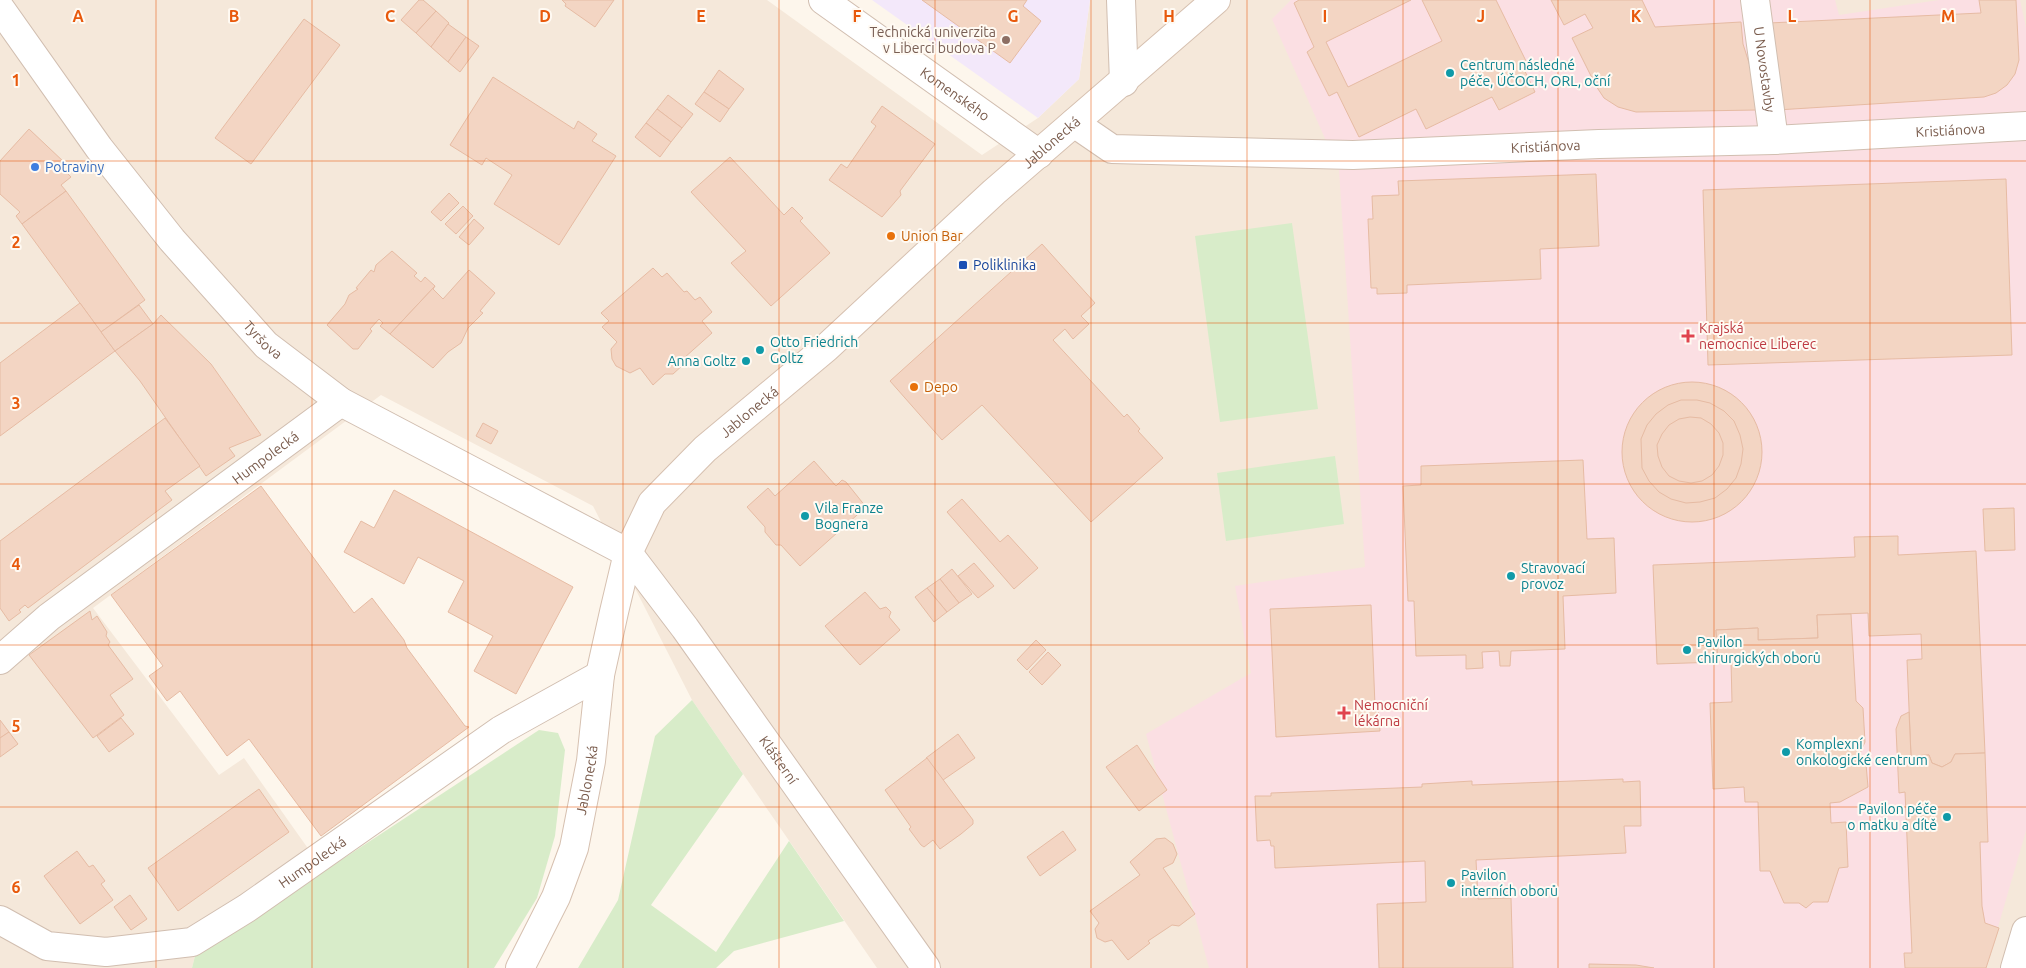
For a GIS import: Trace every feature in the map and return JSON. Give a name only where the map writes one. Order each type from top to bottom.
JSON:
[{"type":"street","name":"Komenského","points":[[823,0],[1039,154]]},
{"type":"street","points":[[1121,0],[1124,82]]},
{"type":"street","name":"Jablonecká","points":[[520,968],[556,898],[574,848],[591,761],[600,675],[628,554],[652,503],[677,475],[826,348],[940,241],[1216,0]]},
{"type":"street","name":"U Novostavby","points":[[1756,0],[1774,140]]},
{"type":"street","name":"Tyršova","points":[[0,8],[99,148],[190,262],[266,345],[341,402],[628,554]]},
{"type":"street","name":"Kristiánova","points":[[1074,123],[1112,149],[1353,155],[1599,144],[1774,140],[2026,126]]},
{"type":"street","name":"Humpolecká","points":[[0,660],[49,617],[341,402]]},
{"type":"street","name":"Klášterní","points":[[628,554],[685,628],[926,968]]},
{"type":"street","name":"Humpolecká","points":[[0,920],[47,946],[106,952],[192,942],[247,908],[501,730],[600,675]]},
{"type":"street","points":[[2015,968],[2026,930]]},
{"type":"shaded area","points":[[0,0],[767,0],[982,155],[1038,118],[1079,79],[1090,0],[2026,0],[2026,968],[877,968],[692,700],[593,506],[381,395],[93,608],[219,775],[244,758],[324,871],[195,956],[192,968],[0,968]]},
{"type":"shaded area","name":"Technická univerzita v Liberci budova P","points":[[872,0],[1090,0],[1079,79],[1038,118]]},
{"type":"shaded area","name":"Krajská nemocnice Liberec","points":[[1291,0],[1835,0],[1839,15],[1939,0],[2020,0],[2026,28],[2026,831],[1986,968],[1209,968],[1146,734],[1251,673],[1235,586],[1365,567],[1339,170],[1272,19]]},
{"type":"green space","points":[[1292,223],[1318,409],[1220,422],[1195,236]]},
{"type":"green space","points":[[1335,456],[1344,524],[1226,541],[1217,473]]},
{"type":"green space","points":[[692,700],[743,774],[651,905],[716,952],[789,841],[844,921],[734,951],[716,968],[578,968],[618,900],[655,736]]},
{"type":"green space","points":[[539,730],[558,733],[565,750],[555,836],[537,898],[494,968],[192,968],[195,956]]},
{"type":"building","points":[[419,0],[423,0],[436,11],[416,33],[401,20]]},
{"type":"building","points":[[562,0],[614,0],[595,27],[565,6],[566,4]]},
{"type":"building","points":[[922,0],[1027,0],[1023,6],[1041,21],[1010,63]]},
{"type":"building","name":"Centrum následné péče, ÚČOCH, ORL, oční","points":[[1299,0],[1411,0],[1326,42],[1348,87],[1442,41],[1422,0],[1496,0],[1526,61],[1521,63],[1535,92],[1499,110],[1492,97],[1426,129],[1416,109],[1359,137],[1337,92],[1329,96],[1307,52],[1314,47],[1294,3]]},
{"type":"building","points":[[1551,0],[1642,0],[1655,27],[1741,22],[1743,44],[1756,85],[1757,110],[1636,112],[1618,107],[1604,98],[1596,86],[1572,38],[1593,28],[1585,14],[1564,25]]},
{"type":"building","points":[[1979,0],[2016,0],[2019,60],[2015,74],[2007,85],[1996,93],[1984,97],[1777,110],[1769,23],[1981,13]]},
{"type":"building","points":[[436,11],[449,23],[431,47],[416,33]]},
{"type":"building","points":[[304,19],[340,45],[251,164],[215,138]]},
{"type":"building","points":[[448,24],[466,37],[448,62],[431,47]]},
{"type":"building","points":[[466,37],[479,46],[460,72],[448,62]]},
{"type":"building","points":[[719,70],[744,89],[729,109],[704,92]]},
{"type":"building","points":[[493,77],[574,129],[578,121],[597,134],[592,141],[616,156],[559,245],[494,204],[512,175],[486,158],[482,165],[450,145]]},
{"type":"building","points":[[704,92],[729,109],[720,122],[695,104]]},
{"type":"building","points":[[668,95],[693,114],[682,128],[657,109]]},
{"type":"building","points":[[882,106],[935,144],[900,191],[901,195],[882,217],[829,180],[841,164],[847,168],[876,126],[871,122]]},
{"type":"building","points":[[657,109],[682,128],[671,142],[646,123]]},
{"type":"building","points":[[646,123],[671,142],[660,157],[635,137]]},
{"type":"building","points":[[29,129],[65,163],[61,167],[71,177],[61,185],[66,191],[22,224],[16,216],[20,212],[0,194],[0,161]]},
{"type":"building","points":[[730,157],[784,215],[792,207],[803,218],[800,221],[830,253],[771,306],[731,263],[746,251],[691,192]]},
{"type":"building","points":[[1596,174],[1599,246],[1540,249],[1541,279],[1407,285],[1407,293],[1377,294],[1377,288],[1371,288],[1368,219],[1373,219],[1372,196],[1399,195],[1398,181]]},
{"type":"building","points":[[2006,179],[2012,355],[1708,365],[1703,190]]},
{"type":"building","points":[[66,191],[145,300],[101,332],[22,224]]},
{"type":"building","points":[[449,193],[459,203],[441,221],[431,212]]},
{"type":"building","points":[[463,206],[473,216],[456,234],[445,224]]},
{"type":"building","points":[[474,219],[484,228],[469,245],[459,237]]},
{"type":"building","points":[[1042,244],[1095,303],[1081,316],[1089,324],[1073,339],[1065,329],[1053,340],[1124,417],[1127,414],[1140,429],[1138,431],[1163,458],[1091,522],[982,405],[942,440],[890,381]]},
{"type":"building","points":[[392,251],[417,273],[414,276],[421,282],[425,277],[435,286],[390,334],[380,326],[383,323],[379,319],[370,329],[372,331],[358,349],[353,349],[327,325],[345,304],[349,295],[358,289],[356,288],[371,270],[374,272],[376,265]]},
{"type":"building","points":[[653,268],[662,277],[667,273],[684,292],[687,291],[695,300],[700,297],[712,312],[702,321],[712,333],[684,358],[684,364],[673,374],[665,374],[653,385],[640,368],[630,373],[616,366],[612,359],[611,349],[617,342],[602,327],[609,321],[601,313]]},
{"type":"building","points":[[469,270],[495,293],[480,311],[483,313],[468,328],[461,343],[448,352],[433,368],[390,334],[435,286],[433,289],[443,299]]},
{"type":"building","points":[[80,303],[115,351],[0,436],[0,363]]},
{"type":"building","points":[[139,305],[153,324],[115,351],[101,332]]},
{"type":"building","points":[[161,315],[211,364],[261,435],[229,448],[235,456],[206,476],[140,381],[115,351],[153,324]]},
{"type":"building","points":[[1692,382],[1719,388],[1731,394],[1741,403],[1750,413],[1756,425],[1762,452],[1756,479],[1750,491],[1741,501],[1731,510],[1719,516],[1692,522],[1665,516],[1653,510],[1643,501],[1634,491],[1628,479],[1622,452],[1628,425],[1634,413],[1643,403],[1653,394],[1665,388]]},
{"type":"building","points":[[1681,400],[1697,400],[1710,403],[1724,411],[1734,421],[1743,449],[1741,464],[1736,478],[1727,489],[1715,498],[1686,503],[1671,499],[1659,492],[1649,481],[1642,468],[1641,439],[1647,425],[1656,414],[1668,405]],"holes":[[[1701,418],[1711,424],[1719,433],[1723,443],[1723,455],[1719,466],[1712,475],[1702,481],[1691,483],[1679,481],[1669,476],[1662,467],[1657,445],[1669,425],[1679,419]]]},
{"type":"building","points":[[165,418],[200,466],[165,491],[172,500],[28,608],[25,605],[19,610],[21,612],[9,621],[0,608],[0,541]]},
{"type":"building","points":[[483,423],[498,431],[491,444],[476,436]]},
{"type":"building","name":"Stravovací provoz","points":[[1583,460],[1587,539],[1614,538],[1616,593],[1563,596],[1565,649],[1511,651],[1510,666],[1500,666],[1499,651],[1482,652],[1483,668],[1466,669],[1466,655],[1416,656],[1414,601],[1408,601],[1403,486],[1421,485],[1421,466]]},
{"type":"building","name":"Vila Franze Bognera","points":[[814,461],[836,486],[842,480],[846,482],[866,507],[800,566],[781,545],[776,545],[765,532],[765,527],[747,507],[768,488],[775,496]]},
{"type":"building","points":[[261,486],[354,613],[372,598],[465,726],[469,727],[321,836],[249,739],[227,756],[180,691],[167,701],[149,676],[163,666],[111,595]]},
{"type":"building","points":[[394,490],[573,587],[516,694],[474,671],[493,636],[448,612],[464,581],[418,557],[404,584],[344,552],[361,521],[374,528]]},
{"type":"building","points":[[962,499],[1000,542],[1008,535],[1038,568],[1014,589],[947,512]]},
{"type":"building","points":[[2014,508],[2015,550],[1985,551],[1983,509]]},
{"type":"building","name":"Pavilon chirurgických oborů","points":[[1898,536],[1898,555],[1976,551],[1985,753],[1955,754],[1951,762],[1942,767],[1932,763],[1929,755],[1911,756],[1907,660],[1922,659],[1921,634],[1869,636],[1868,613],[1817,615],[1818,638],[1758,640],[1758,628],[1716,630],[1718,662],[1657,664],[1653,565],[1855,557],[1854,537]]},
{"type":"building","points":[[974,563],[994,586],[978,598],[958,576]]},
{"type":"building","points":[[952,569],[972,594],[959,603],[940,579]]},
{"type":"building","points":[[940,579],[959,603],[947,612],[927,588]]},
{"type":"building","points":[[927,588],[947,612],[934,622],[915,597]]},
{"type":"building","points":[[865,592],[880,609],[886,607],[891,612],[889,617],[900,630],[860,665],[825,626]]},
{"type":"building","points":[[1371,605],[1375,706],[1378,706],[1380,731],[1276,737],[1270,609]]},
{"type":"building","points":[[90,611],[92,620],[97,616],[107,632],[106,636],[110,642],[108,645],[133,679],[110,695],[124,715],[93,738],[29,655]]},
{"type":"building","name":"Komplexní onkologické centrum","points":[[1851,614],[1856,701],[1863,708],[1865,742],[1856,762],[1866,764],[1868,787],[1840,802],[1830,803],[1831,823],[1846,822],[1848,867],[1839,868],[1828,902],[1813,902],[1806,908],[1799,903],[1784,903],[1770,871],[1760,871],[1758,802],[1745,802],[1744,787],[1713,789],[1710,703],[1732,702],[1731,661],[1718,662],[1716,630],[1758,628],[1758,640],[1818,638],[1817,615]]},
{"type":"building","points":[[1036,640],[1046,650],[1027,670],[1017,660]]},
{"type":"building","points":[[1048,652],[1061,665],[1042,685],[1029,672]]},
{"type":"building","name":"Pavilon péče o matku a dítě","points":[[1909,712],[1911,756],[1929,755],[1932,763],[1942,767],[1951,762],[1955,754],[1985,753],[1988,842],[1980,842],[1982,906],[1985,923],[1999,928],[1986,968],[1905,968],[1904,953],[1912,953],[1905,792],[1899,793],[1896,729],[1901,716]]},
{"type":"building","points":[[121,718],[134,734],[109,752],[97,736]]},
{"type":"building","points":[[0,720],[9,732],[0,738]]},
{"type":"building","points":[[9,732],[18,744],[0,757],[0,738]]},
{"type":"building","points":[[958,734],[975,758],[943,780],[926,758]]},
{"type":"building","points":[[1137,745],[1167,790],[1139,811],[1106,767]]},
{"type":"building","points":[[927,758],[973,820],[973,824],[940,849],[933,840],[924,847],[921,845],[885,790]]},
{"type":"building","name":"Pavilon interních oborů","points":[[1623,779],[1623,782],[1640,781],[1641,826],[1624,826],[1626,853],[1476,860],[1478,899],[1511,898],[1513,968],[1379,968],[1377,904],[1426,902],[1425,861],[1275,868],[1274,846],[1271,846],[1270,840],[1257,841],[1255,796],[1271,796],[1271,793],[1422,787],[1422,784],[1472,781],[1472,785]]},
{"type":"building","points":[[259,789],[289,832],[178,911],[148,868]]},
{"type":"building","points":[[1063,831],[1076,850],[1040,876],[1027,857]]},
{"type":"building","points":[[1165,838],[1173,844],[1177,854],[1173,863],[1163,868],[1195,914],[1179,926],[1172,925],[1148,941],[1150,943],[1128,960],[1112,940],[1105,942],[1097,938],[1095,929],[1099,923],[1090,911],[1140,875],[1130,862],[1156,839]]},
{"type":"building","points":[[77,851],[89,867],[93,865],[105,881],[101,884],[113,900],[80,924],[44,876]]},
{"type":"building","points":[[130,895],[147,919],[131,930],[114,907]]},
{"type":"building","points":[[1589,964],[1636,965],[1654,968],[1589,968]]},
{"type":"place","name":"Technická univerzita v Liberci budova P","points":[[1006,40]]},
{"type":"place","name":"Centrum následné péče, ÚČOCH, ORL, oční","points":[[1450,73]]},
{"type":"place","name":"Potraviny","points":[[35,167]]},
{"type":"place","name":"Union Bar","points":[[891,236]]},
{"type":"place","name":"Poliklinika","points":[[963,265]]},
{"type":"place","name":"Krajská nemocnice Liberec","points":[[1688,336]]},
{"type":"place","name":"Otto Friedrich Goltz","points":[[760,350]]},
{"type":"place","name":"Anna Goltz","points":[[746,361]]},
{"type":"place","name":"Depo","points":[[914,387]]},
{"type":"place","name":"Vila Franze Bognera","points":[[805,516]]},
{"type":"place","name":"Stravovací provoz","points":[[1511,576]]},
{"type":"place","name":"Pavilon chirurgických oborů","points":[[1687,650]]},
{"type":"place","name":"Nemocniční lékárna","points":[[1344,713]]},
{"type":"place","name":"Komplexní onkologické centrum","points":[[1786,752]]},
{"type":"place","name":"Pavilon péče o matku a dítě","points":[[1947,817]]},
{"type":"place","name":"Pavilon interních oborů","points":[[1451,883]]}]
